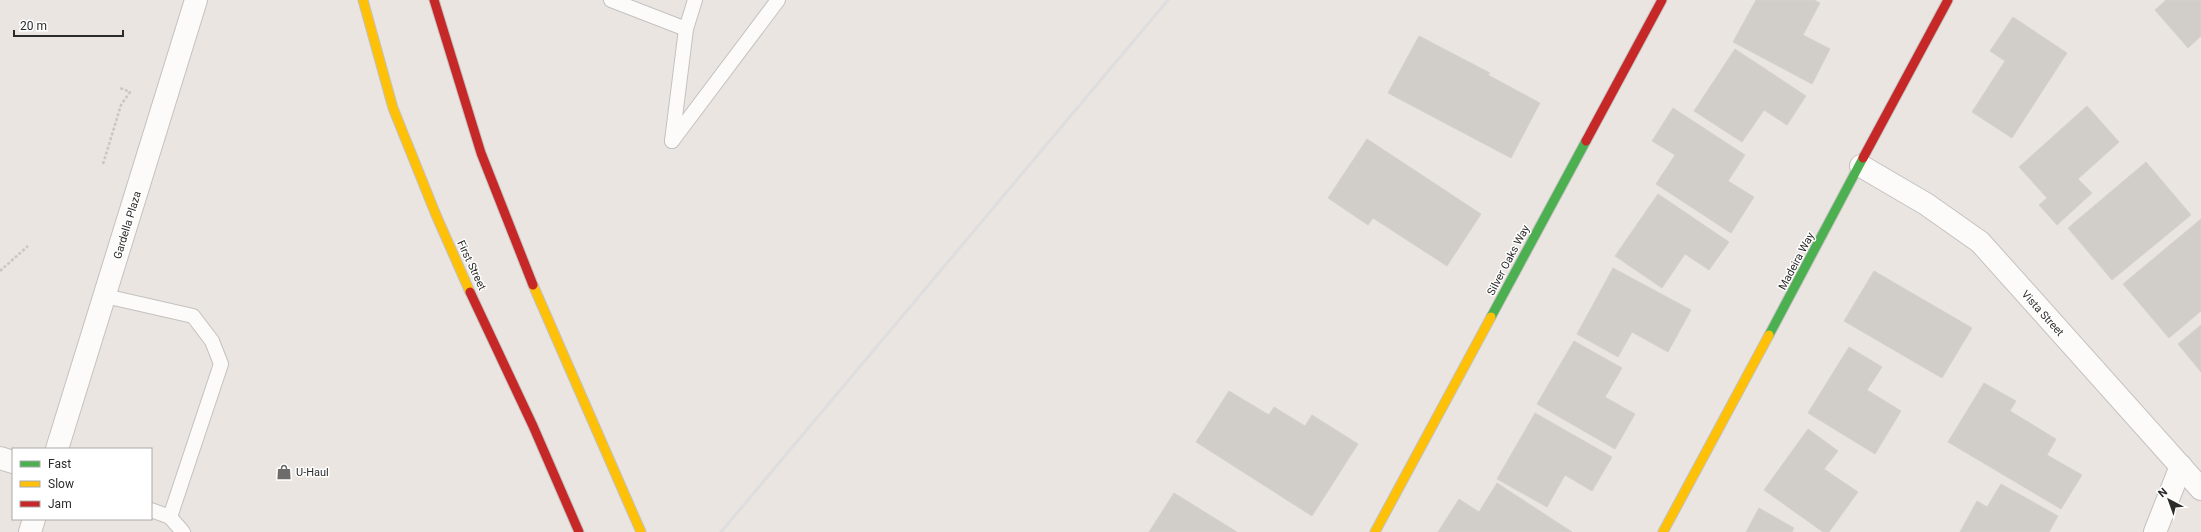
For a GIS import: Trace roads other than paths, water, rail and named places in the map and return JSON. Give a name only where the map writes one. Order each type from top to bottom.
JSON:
[{"type":"street","name":"Gardella Plaza","points":[[58,448],[196,0]]},
{"type":"street","name":"First Street","points":[[363,0],[393,107],[433,207],[553,468],[579,532]]},
{"type":"street","points":[[434,0],[480,153],[536,292],[598,430],[641,532]]},
{"type":"street","name":"Silver Oaks Way","points":[[1375,532],[1662,0]]},
{"type":"street","name":"Madeira Way","points":[[1663,532],[1861,166],[1948,0]]},
{"type":"street","name":"Vista Street","points":[[1861,166],[1926,204],[1980,242],[2201,489]]},
{"type":"street","points":[[0,458],[12,462]]},
{"type":"street","points":[[2155,532],[2181,466]]},
{"type":"street","points":[[30,532],[34,520]]},
{"type":"lane","points":[[611,0],[686,29]]},
{"type":"lane","points":[[695,0],[686,29],[672,141],[778,0]]},
{"type":"lane","points":[[105,296],[192,316],[212,341],[221,364],[170,517]]},
{"type":"lane","points":[[152,510],[170,517],[183,532]]},
{"type":"railway","points":[[721,532],[1168,0]]},
{"type":"place","name":"U-Haul","points":[[284,472]]}]
